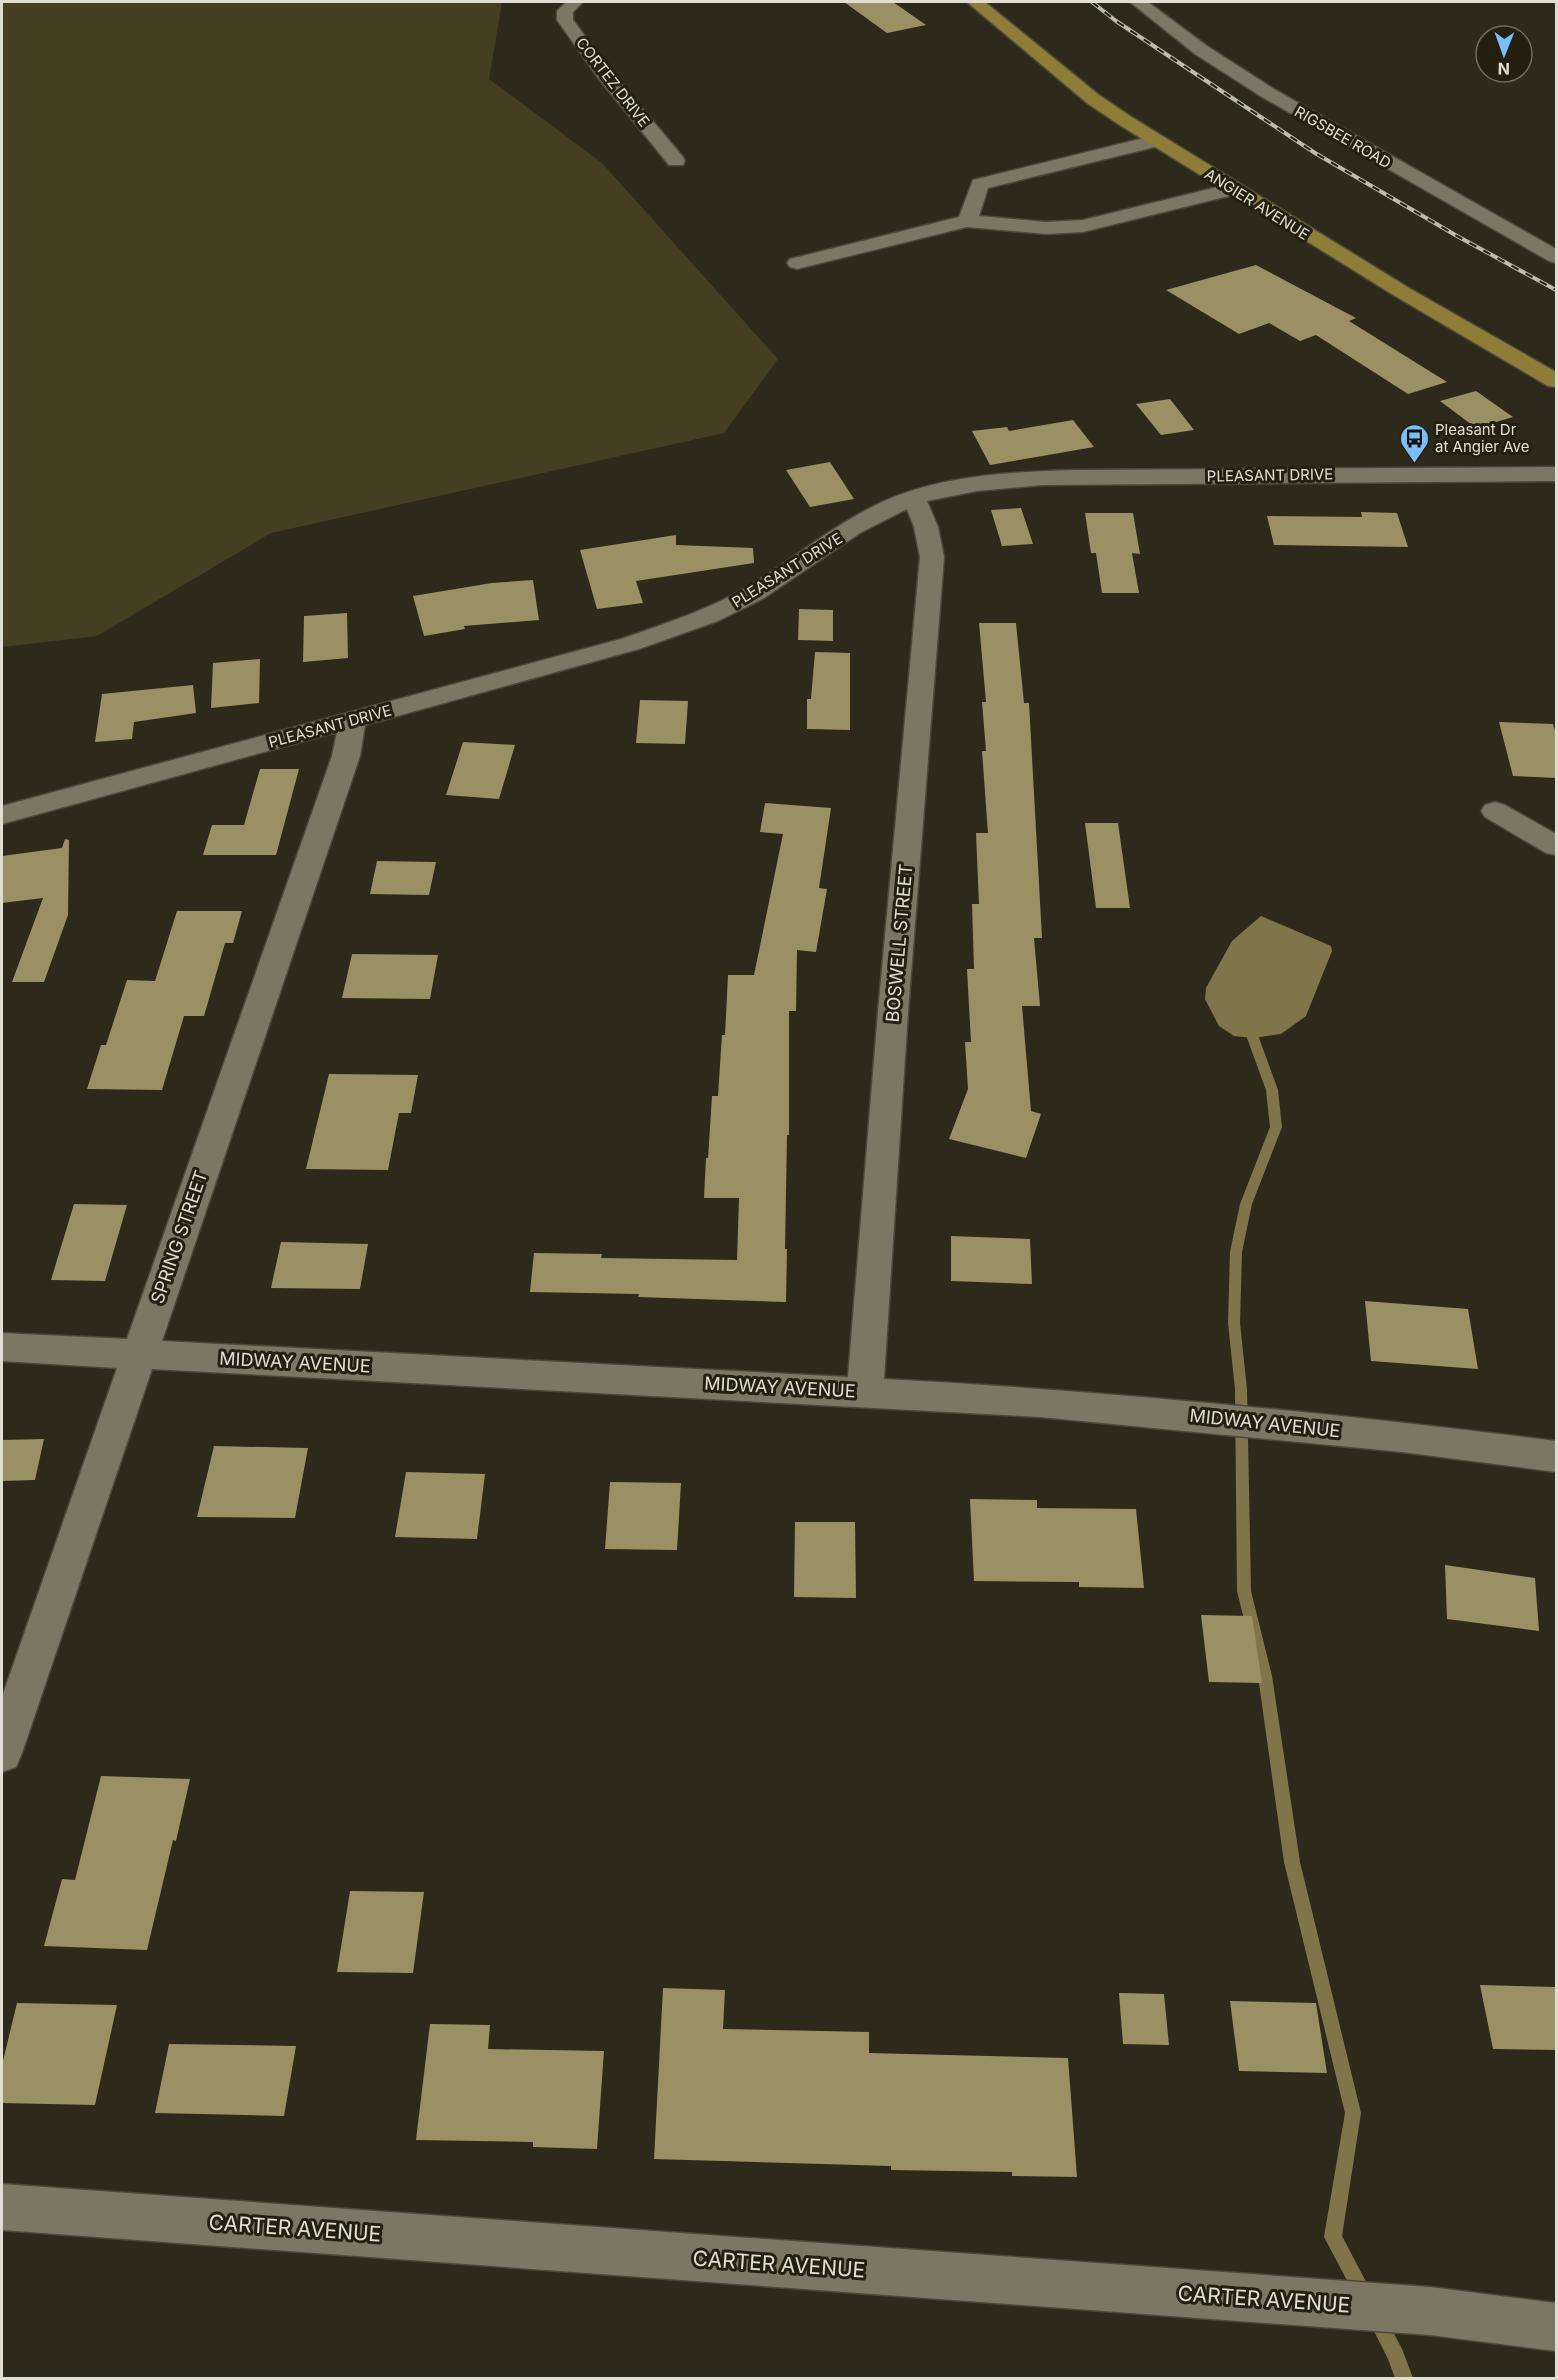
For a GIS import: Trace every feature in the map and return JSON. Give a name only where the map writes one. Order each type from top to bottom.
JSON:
[{"type":"main road","name":"ANGIER AVENUE","points":[[975,2],[1093,99],[1156,141],[1392,286],[1557,381]]},
{"type":"street","name":"CORTEZ DRIVE","points":[[575,2],[565,11],[565,20],[605,75],[676,162]]},
{"type":"street","name":"RIGSBEE ROAD","points":[[1138,2],[1202,50],[1268,93],[1557,257]]},
{"type":"street","points":[[967,221],[980,184],[1156,141]]},
{"type":"street","points":[[797,263],[967,221],[1046,228],[1083,226],[1234,189]]},
{"type":"street","name":"PLEASANT DRIVE","points":[[2,815],[630,644],[718,612],[755,593],[868,519],[914,498],[969,486],[1044,478],[1557,474]]},
{"type":"street","name":"BOSWELL STREET","points":[[865,1391],[892,1012],[932,557],[926,527],[914,498]]},
{"type":"street","name":"SPRING STREET","points":[[2,1753],[346,756],[352,720]]},
{"type":"street","points":[[1495,811],[1557,846]]},
{"type":"street","name":"MIDWAY AVENUE","points":[[2,1347],[1040,1402],[1402,1437],[1557,1456]]},
{"type":"street","name":"CARTER AVENUE","points":[[2,2207],[1430,2311],[1557,2327]]},
{"type":"shaded area","points":[[2,2],[502,2],[489,79],[602,163],[778,359],[724,433],[271,533],[97,636],[2,647]]},
{"type":"shaded area","points":[[1261,916],[1331,946],[1332,951],[1306,1016],[1281,1034],[1253,1038],[1234,1036],[1219,1026],[1205,999],[1206,988],[1232,941]]},
{"type":"building","points":[[844,2],[893,2],[926,25],[887,33]]},
{"type":"building","points":[[1256,265],[1356,318],[1349,321],[1447,382],[1408,394],[1316,335],[1300,341],[1269,323],[1239,334],[1166,290]]},
{"type":"building","points":[[1476,391],[1513,417],[1476,428],[1440,401]]},
{"type":"building","points":[[1170,399],[1194,430],[1161,435],[1136,404]]},
{"type":"building","points":[[1073,420],[1094,447],[990,465],[972,431],[1007,427],[1009,431]]},
{"type":"building","points":[[830,462],[854,499],[810,507],[786,470]]},
{"type":"building","points":[[1021,508],[1033,544],[1002,546],[991,510]]},
{"type":"building","points":[[1361,512],[1397,513],[1408,547],[1274,545],[1267,516],[1362,517]]},
{"type":"building","points":[[1085,513],[1133,513],[1140,554],[1132,553],[1139,593],[1102,593],[1096,553],[1091,553]]},
{"type":"building","points":[[676,535],[676,545],[753,548],[754,563],[636,581],[643,603],[597,609],[580,550]]},
{"type":"building","points":[[533,580],[539,620],[464,626],[465,629],[424,636],[413,596],[492,583]]},
{"type":"building","points":[[799,609],[833,610],[833,641],[798,640]]},
{"type":"building","points":[[347,613],[348,658],[303,662],[304,616]]},
{"type":"building","points":[[979,623],[1016,623],[1024,703],[1029,703],[1042,938],[1034,938],[1040,1006],[1022,1006],[1031,1111],[1041,1114],[1026,1158],[949,1139],[968,1089],[965,1042],[971,1042],[967,969],[974,969],[972,904],[979,904],[976,833],[988,833],[982,751],[986,751],[982,702],[986,702]]},
{"type":"building","points":[[815,652],[850,653],[850,730],[807,729],[807,699],[811,699]]},
{"type":"building","points":[[260,659],[259,703],[211,708],[213,663]]},
{"type":"building","points":[[193,685],[196,713],[134,722],[132,739],[95,742],[102,694]]},
{"type":"building","points":[[640,700],[688,701],[685,744],[636,743]]},
{"type":"building","points":[[1499,722],[1553,724],[1557,737],[1557,778],[1513,776]]},
{"type":"building","points":[[463,742],[515,745],[499,799],[446,795]]},
{"type":"building","points":[[260,769],[299,769],[276,855],[203,855],[212,825],[244,825]]},
{"type":"building","points":[[765,803],[831,808],[819,888],[827,889],[816,952],[797,950],[796,1011],[789,1011],[786,1302],[638,1297],[639,1294],[530,1292],[534,1253],[602,1254],[601,1258],[737,1260],[739,1198],[704,1198],[706,1158],[708,1158],[712,1096],[718,1096],[722,1035],[725,1035],[728,975],[754,975],[783,834],[760,832]]},
{"type":"building","points":[[1085,823],[1118,823],[1130,908],[1096,908]]},
{"type":"building","points":[[65,839],[69,840],[68,915],[44,982],[12,982],[43,898],[2,903],[2,856],[62,848]]},
{"type":"building","points":[[377,861],[436,862],[429,895],[370,894]]},
{"type":"building","points":[[177,911],[242,911],[233,943],[225,943],[204,1016],[184,1016],[162,1090],[87,1089],[101,1045],[106,1045],[127,980],[155,981]]},
{"type":"building","points":[[352,954],[438,955],[430,999],[342,998]]},
{"type":"building","points":[[329,1074],[418,1075],[411,1113],[399,1113],[388,1170],[306,1169]]},
{"type":"building","points":[[74,1204],[127,1205],[105,1281],[51,1280]]},
{"type":"building","points":[[951,1236],[1030,1239],[1032,1284],[951,1281]]},
{"type":"building","points":[[281,1242],[368,1244],[360,1289],[271,1288]]},
{"type":"building","points":[[1365,1301],[1468,1309],[1478,1369],[1371,1361]]},
{"type":"building","points":[[44,1439],[35,1480],[2,1481],[2,1440]]},
{"type":"building","points":[[214,1446],[308,1448],[295,1518],[197,1517]]},
{"type":"building","points":[[406,1472],[485,1474],[477,1539],[395,1537]]},
{"type":"building","points":[[610,1482],[681,1483],[677,1550],[605,1549]]},
{"type":"building","points":[[970,1499],[1037,1500],[1037,1508],[1136,1509],[1144,1588],[1079,1587],[1079,1582],[974,1581]]},
{"type":"building","points":[[795,1522],[855,1522],[856,1598],[794,1597]]},
{"type":"building","points":[[1445,1565],[1535,1578],[1539,1631],[1447,1619]]},
{"type":"building","points":[[1201,1615],[1252,1616],[1262,1683],[1209,1682]]},
{"type":"building","points":[[101,1776],[190,1779],[147,1950],[44,1946],[62,1879],[75,1880]]},
{"type":"building","points":[[350,1891],[424,1892],[413,1973],[337,1972]]},
{"type":"building","points":[[1480,1985],[1557,1987],[1557,2050],[1493,2049]]},
{"type":"building","points":[[663,1988],[725,1990],[723,2029],[869,2032],[869,2053],[1068,2058],[1077,2177],[1012,2176],[1012,2172],[891,2170],[891,2166],[654,2159]]},
{"type":"building","points":[[1119,1993],[1164,1994],[1169,2045],[1123,2044]]},
{"type":"building","points":[[1230,2001],[1316,2003],[1327,2073],[1239,2071]]},
{"type":"building","points":[[17,2003],[117,2005],[95,2105],[2,2103],[2,2065]]},
{"type":"building","points":[[430,2024],[490,2025],[488,2049],[604,2051],[597,2149],[533,2147],[533,2142],[416,2140]]},
{"type":"building","points":[[169,2044],[296,2046],[284,2116],[155,2113]]},
{"type":"waterway","points":[[1256,1023],[1253,1038],[1272,1090],[1276,1127],[1246,1204],[1236,1252],[1234,1323],[1241,1389],[1244,1591],[1265,1676],[1292,1862],[1353,2113],[1333,2237],[1365,2297]]},
{"type":"waterway","points":[[1376,2317],[1396,2355],[1404,2378]]},
{"type":"railway","points":[[1092,2],[1116,21],[1315,153],[1457,236],[1556,290]]},
{"type":"place","name":"Pleasant Dr at Angier Ave","points":[[1414,464]]}]
